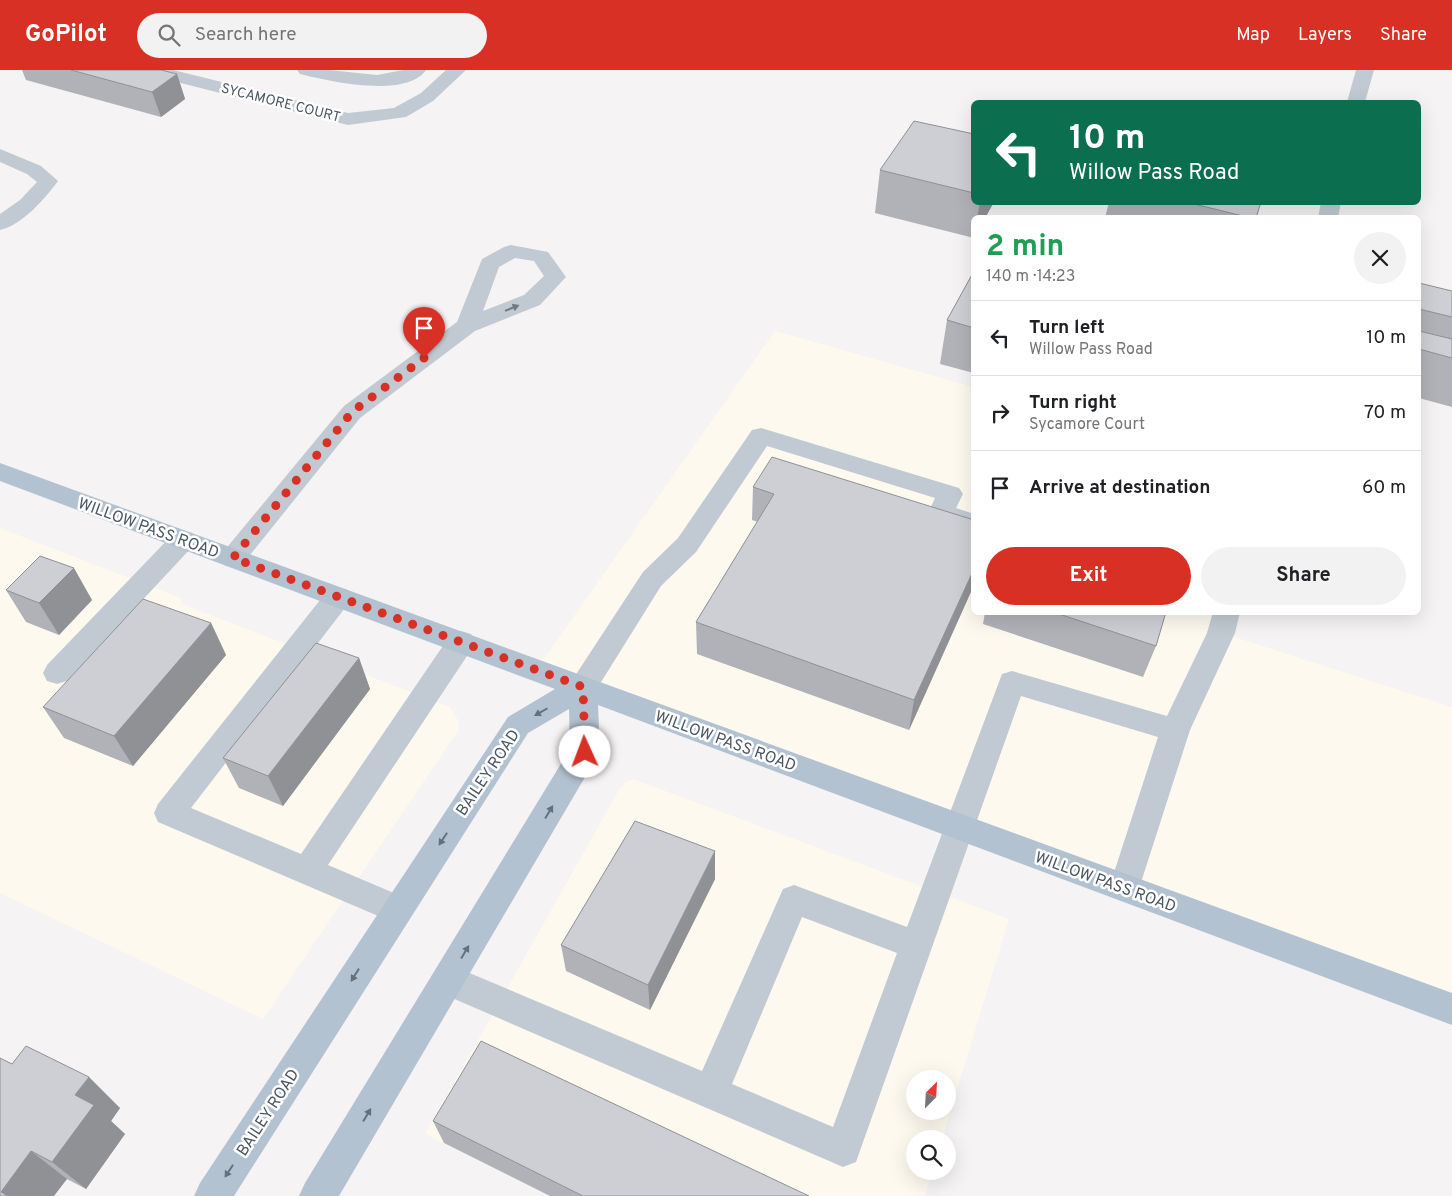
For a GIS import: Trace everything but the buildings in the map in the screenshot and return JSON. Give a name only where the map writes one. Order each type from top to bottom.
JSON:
[{"type":"main road","name":"WILLOW PASS ROAD","points":[[0,472],[1452,1009]]},
{"type":"main road","name":"BAILEY ROAD","points":[[213,1196],[397,909],[518,725],[583,687]]},
{"type":"main road","points":[[318,1196],[585,752],[583,687]]},
{"type":"street","name":"SYCAMORE COURT","points":[[151,70],[348,119],[400,113],[427,97],[457,70]]},
{"type":"street","points":[[306,70],[376,81],[410,74],[417,70]]},
{"type":"street","points":[[1357,100],[1365,70]]},
{"type":"street","points":[[0,156],[34,170],[48,180],[27,204],[0,224]]},
{"type":"street","points":[[233,558],[352,412],[467,326]]},
{"type":"street","points":[[583,687],[652,579],[687,545],[761,436],[950,494],[941,513],[971,522]]},
{"type":"street","points":[[57,673],[183,540]]},
{"type":"street","points":[[338,597],[169,813],[397,909]]},
{"type":"street","points":[[1125,888],[1175,730],[1221,633],[1226,615]]},
{"type":"street","points":[[307,871],[461,642]]},
{"type":"street","points":[[448,980],[843,1149],[1012,682],[1175,730]]},
{"type":"street","points":[[710,1093],[794,899],[916,945]]},
{"type":"shaded area","points":[[775,331],[971,386],[971,615],[1226,615],[1222,633],[1452,707],[1452,1009],[536,670]]},
{"type":"shaded area","points":[[0,528],[181,598],[182,604],[450,707],[459,722],[458,731],[263,1019],[0,893]]},
{"type":"shaded area","points":[[633,779],[1009,919],[956,1093],[956,1070],[906,1070],[906,1120],[948,1120],[945,1130],[906,1130],[906,1180],[929,1180],[925,1196],[550,1196],[425,1134],[620,788],[626,782]]},
{"type":"route","points":[[424,358],[352,412],[233,558],[583,687],[585,752]]}]
